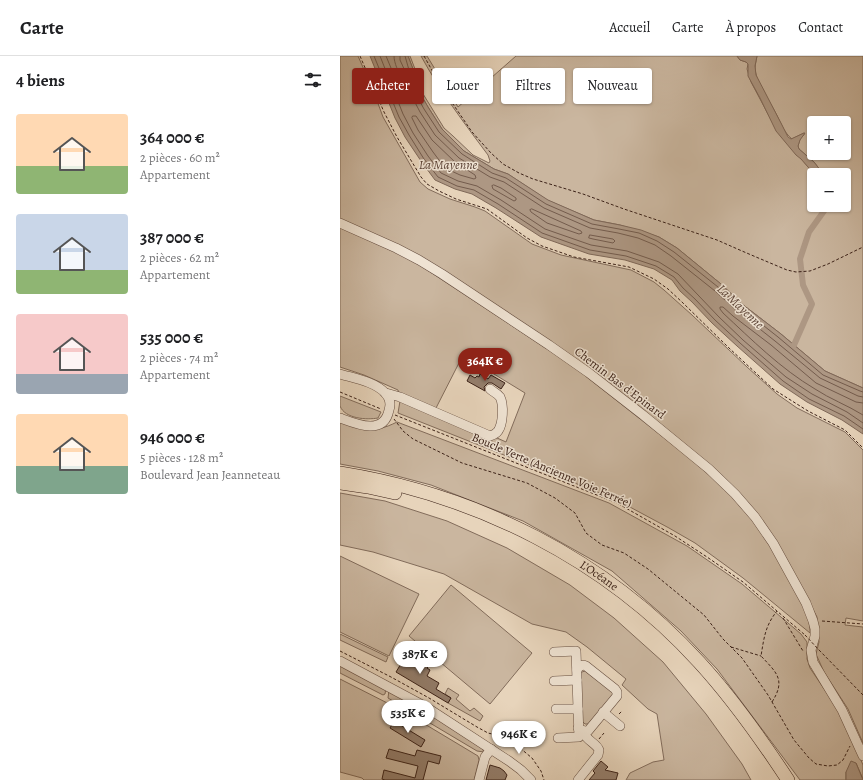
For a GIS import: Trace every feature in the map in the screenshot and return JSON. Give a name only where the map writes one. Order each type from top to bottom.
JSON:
[{"type":"highway","name":"L’Océane","points":[[340,473],[412,488],[477,510],[539,539],[591,570],[650,615],[674,636],[699,662],[744,716],[788,780]]},
{"type":"highway","name":"L’Océane","points":[[340,483],[368,487],[403,495],[468,516],[526,542],[588,579],[643,620],[694,669],[732,715],[778,780]]},
{"type":"street","name":"Chemin Bas d'Epinard","points":[[340,223],[396,248],[442,274],[589,373],[709,469],[735,494],[755,517],[773,543],[793,579],[806,603],[815,625],[812,657]]},
{"type":"street","points":[[340,374],[380,388],[386,393],[390,404],[389,412],[383,421],[377,426],[366,426],[340,418]]},
{"type":"street","points":[[386,393],[400,397],[490,436],[498,432],[502,414],[501,399],[490,389]]},
{"type":"street","points":[[554,652],[576,652],[578,709],[581,730],[579,737],[558,738]]},
{"type":"street","points":[[812,657],[815,666],[842,710],[863,756]]},
{"type":"street","points":[[340,661],[426,707],[491,749],[521,770],[531,780]]},
{"type":"street","points":[[577,670],[578,667],[586,666],[616,690],[617,693],[617,696],[588,731],[581,730]]},
{"type":"street","points":[[554,681],[577,680]]},
{"type":"street","points":[[556,710],[578,709]]},
{"type":"street","points":[[603,712],[620,726]]},
{"type":"street","points":[[578,780],[598,754],[599,750],[598,746],[586,737],[581,730]]},
{"type":"street","points":[[479,780],[485,758],[491,749]]},
{"type":"path","points":[[360,56],[390,124],[421,177],[427,184],[446,194],[487,209],[527,238],[546,248],[574,257],[623,265],[637,270],[654,279],[683,303],[773,389],[808,412],[845,430],[863,448]]},
{"type":"path","points":[[424,56],[443,90],[472,132],[491,153],[504,164],[519,173],[717,240],[787,270],[799,272],[810,271],[863,247]]},
{"type":"path","name":"Boucle Verte (Ancienne Voie Ferrée)","points":[[340,392],[617,503],[675,536],[707,557],[743,582],[782,616]]},
{"type":"path","points":[[389,412],[403,431],[413,438],[462,462],[527,483],[555,498],[575,513],[586,533],[602,545],[624,553],[648,569],[704,615],[723,639],[742,658],[772,703],[794,740],[816,764],[828,766],[837,765],[844,760],[850,746],[856,740]]},
{"type":"path","points":[[762,656],[765,634],[770,620],[777,611]]},
{"type":"path","points":[[782,616],[805,635],[863,695]]},
{"type":"path","points":[[782,616],[804,652],[812,657]]},
{"type":"path","points":[[813,621],[863,624]]},
{"type":"path","points":[[731,647],[762,656],[776,672],[779,679],[777,694],[772,703]]},
{"type":"path","points":[[340,651],[429,698],[488,733],[500,736],[514,744],[532,758],[541,771],[544,780]]},
{"type":"shaded area","points":[[340,56],[358,56],[363,68],[352,68],[352,104],[378,104],[383,117],[420,182],[428,189],[450,199],[485,211],[532,244],[561,255],[631,270],[654,282],[777,394],[797,408],[845,432],[863,450],[863,621],[846,618],[845,625],[863,627],[863,743],[848,709],[824,672],[816,654],[819,642],[817,617],[786,558],[747,504],[521,322],[340,219]]},
{"type":"shaded area","points":[[408,56],[410,56],[415,68],[413,68]]},
{"type":"shaded area","points":[[421,56],[427,56],[434,68],[432,68],[432,75]]},
{"type":"shaded area","points":[[516,56],[737,56],[740,60],[748,64],[747,69],[751,82],[768,114],[809,168],[807,168],[807,212],[851,212],[851,168],[819,168],[812,160],[851,160],[851,116],[807,116],[807,156],[799,149],[798,146],[804,133],[792,139],[786,133],[759,83],[755,72],[755,65],[757,56],[863,56],[863,388],[825,371],[742,304],[721,284],[677,248],[659,237],[620,225],[594,220],[547,200],[508,174],[494,169],[464,151],[442,129],[424,100],[424,96],[444,128],[473,155],[489,163],[490,161],[488,155],[451,104],[456,104],[458,107],[461,104],[493,104],[493,76],[501,69],[501,104],[565,104],[565,68],[502,68]]},
{"type":"shaded area","points":[[340,227],[412,260],[573,366],[687,456],[724,488],[746,510],[773,551],[807,612],[810,633],[743,578],[695,543],[669,528],[615,499],[398,413],[400,401],[398,390],[364,375],[340,367]],"holes":[[[460,361],[489,371],[525,393],[506,442],[435,410]]]},
{"type":"shaded area","points":[[340,396],[381,412],[378,418],[362,419],[351,416],[346,414],[340,406]]},
{"type":"shaded area","points":[[340,421],[369,429],[389,426],[397,422],[609,503],[687,546],[742,584],[801,634],[807,642],[807,659],[810,668],[843,717],[863,765],[863,779],[856,763],[846,772],[846,780],[800,780],[717,669],[681,631],[612,571],[523,521],[431,485],[378,471],[340,464]]},
{"type":"shaded area","points":[[340,493],[385,501],[447,521],[507,548],[570,585],[614,618],[663,662],[706,714],[742,764],[751,780],[626,780],[630,773],[653,762],[664,760],[657,714],[648,709],[622,685],[626,679],[566,632],[532,624],[444,574],[373,552],[340,545]]},
{"type":"shaded area","points":[[340,556],[419,594],[389,656],[340,632]]},
{"type":"shaded area","points":[[451,585],[532,653],[490,704],[409,636]]},
{"type":"shaded area","points":[[340,634],[388,657],[386,662],[340,640]]},
{"type":"shaded area","points":[[340,664],[386,688],[385,694],[383,695],[340,673]]},
{"type":"shaded area","points":[[585,671],[613,692],[612,698],[588,724],[585,724],[582,721],[580,674]]},
{"type":"shaded area","points":[[340,679],[403,711],[478,756],[479,760],[474,780],[364,780],[362,778],[340,772]]},
{"type":"shaded area","points":[[448,688],[459,695],[456,699],[470,711],[474,708],[483,716],[480,721],[448,703],[451,698],[445,694]]},
{"type":"shaded area","points":[[389,690],[424,710],[482,748],[484,752],[477,751],[388,698]]},
{"type":"water","name":"La Mayenne","points":[[370,56],[408,56],[413,68],[375,68]]},
{"type":"water","points":[[737,56],[757,56],[755,66],[756,75],[788,137],[791,139],[805,133],[800,140],[798,146],[799,149],[807,156],[807,160],[812,160],[819,168],[809,168],[776,131],[748,76],[748,64],[740,60]]},
{"type":"water","name":"La Mayenne","points":[[424,100],[442,129],[464,151],[494,169],[508,174],[548,200],[594,220],[641,230],[659,237],[677,248],[721,284],[742,304],[825,371],[863,388],[863,434],[842,420],[807,402],[780,384],[712,323],[680,291],[672,280],[654,269],[625,260],[589,254],[541,237],[472,194],[455,189],[435,180],[405,137],[389,104],[424,104]]},
{"type":"water","points":[[851,761],[856,763],[863,780],[846,780],[846,772]]},
{"type":"building","points":[[480,374],[488,379],[491,375],[505,383],[501,389],[492,383],[488,383],[484,387],[485,391],[467,381],[470,375],[475,378],[477,376],[479,377]]},
{"type":"building","points":[[410,649],[421,658],[420,660],[429,666],[427,668],[430,670],[427,676],[439,683],[436,689],[451,698],[448,703],[396,672]]},
{"type":"building","points":[[394,721],[425,740],[421,747],[390,728]]},
{"type":"building","points":[[389,749],[415,756],[417,750],[441,756],[439,764],[428,761],[423,780],[385,780],[382,779],[384,770],[415,778],[418,766],[386,758]]},
{"type":"building","points":[[601,761],[608,767],[605,770],[618,773],[616,780],[589,780],[595,773],[593,771]]},
{"type":"building","points":[[490,765],[504,771],[507,775],[505,780],[486,780]]},
{"type":"waterway","points":[[794,345],[812,304],[803,285],[800,259],[809,232],[823,212]]}]
